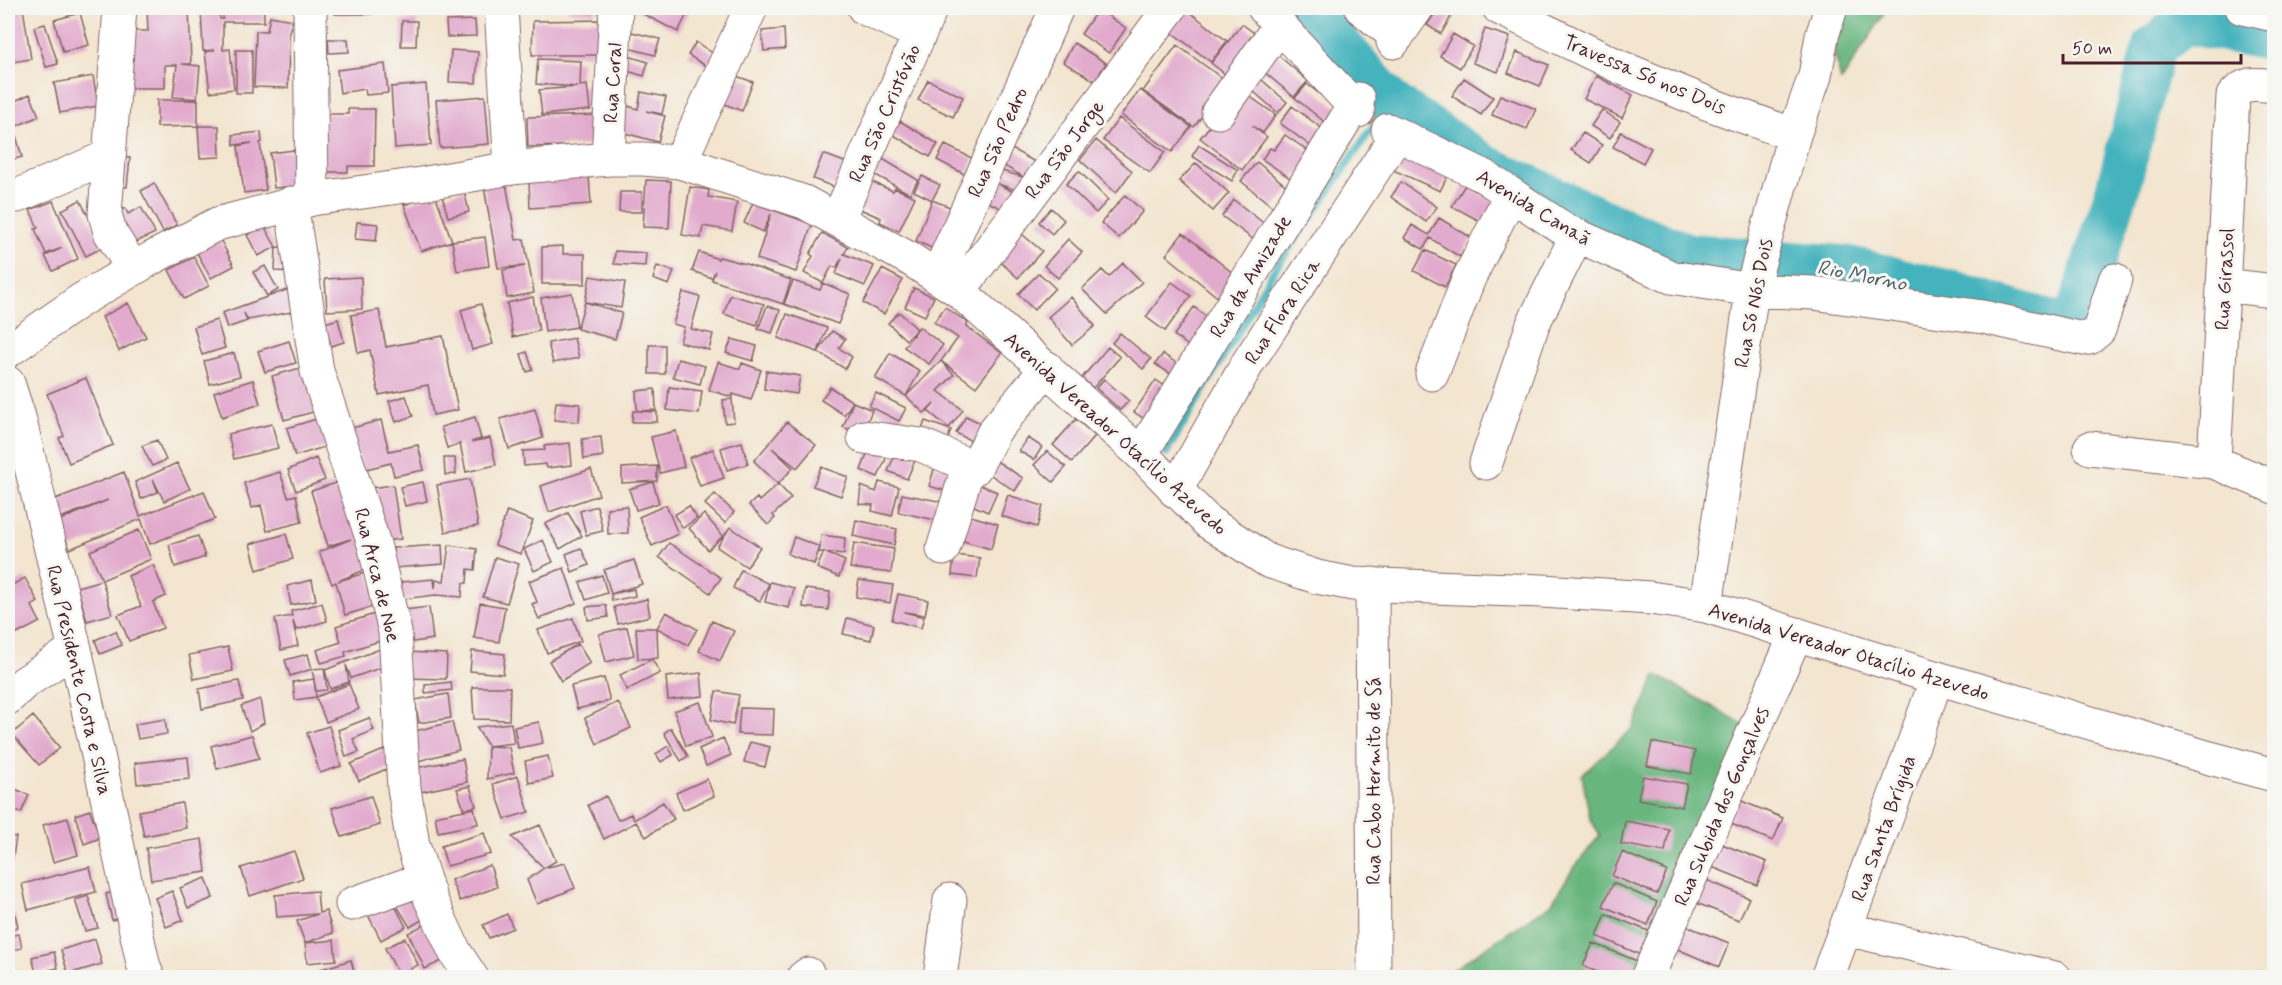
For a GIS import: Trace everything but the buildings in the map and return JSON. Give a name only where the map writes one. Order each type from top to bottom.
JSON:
[{"type":"street","points":[[120,8],[105,214],[110,232],[133,269]]},
{"type":"street","name":"Rua Arca de Noe","points":[[310,8],[302,201],[317,371],[374,544],[395,632],[405,788],[413,845],[430,898],[455,952],[472,978]]},
{"type":"street","points":[[501,8],[511,168]]},
{"type":"street","name":"Rua Coral","points":[[608,159],[616,8]]},
{"type":"street","points":[[680,162],[751,8]]},
{"type":"street","points":[[864,8],[925,21]]},
{"type":"street","name":"Rua São Pedro","points":[[948,284],[1057,8]]},
{"type":"street","name":"Rua São Jorge","points":[[948,284],[1170,8]]},
{"type":"street","points":[[1361,8],[1395,40],[1417,8]]},
{"type":"street","name":"Travessa Só nos Dois","points":[[1499,8],[1620,67],[1794,135]]},
{"type":"street","name":"Rua Só Nós Dois","points":[[1706,606],[1752,287],[1794,135],[1815,76],[1822,36],[1831,8]]},
{"type":"street","points":[[2242,8],[2274,15]]},
{"type":"street","points":[[1218,112],[1272,16]]},
{"type":"street","name":"Rua da Amizade","points":[[1141,454],[1357,105],[1272,16]]},
{"type":"street","name":"Rua São Cristóvão","points":[[838,219],[925,21]]},
{"type":"street","name":"Rua Girassol","points":[[2214,462],[2233,96],[2240,88],[2251,83],[2274,86]]},
{"type":"street","name":"Avenida Canaã","points":[[1392,133],[1482,175],[1577,235],[1671,277],[1813,293],[1983,317],[2083,339],[2090,338],[2098,330],[2115,280]]},
{"type":"street","name":"Rua Flora Rica","points":[[1175,491],[1249,361],[1392,133]]},
{"type":"street","points":[[17,196],[109,156]]},
{"type":"street","name":"Avenida Vereador Otacílio Azevedo","points":[[8,351],[81,300],[217,224],[302,201],[511,168],[608,159],[680,162],[804,202],[910,259],[948,284],[1047,368],[1141,454],[1208,522],[1268,561],[1317,577],[1353,584],[1574,593],[1650,598],[1706,606],[1937,678],[2274,775]]},
{"type":"street","points":[[1432,374],[1469,278],[1511,194]]},
{"type":"street","points":[[1486,463],[1533,324],[1577,235]]},
{"type":"street","points":[[2223,285],[2274,291]]},
{"type":"street","points":[[864,437],[921,445],[975,468],[995,430],[1047,368]]},
{"type":"street","name":"Rua Presidente Costa e Silva","points":[[8,383],[19,417],[75,650],[123,877],[148,978]]},
{"type":"street","points":[[2090,448],[2214,462],[2274,487]]},
{"type":"street","points":[[943,549],[969,465]]},
{"type":"street","name":"Rua Cabo Hermito de Sá","points":[[1372,584],[1374,978]]},
{"type":"street","name":"Rua Subida dos Gonçalves","points":[[1647,978],[1796,634]]},
{"type":"street","points":[[8,698],[24,683],[75,650]]},
{"type":"street","name":"Rua Santa Brígida","points":[[1827,978],[1937,678]]},
{"type":"street","points":[[352,904],[423,879]]},
{"type":"street","points":[[940,978],[950,900]]},
{"type":"street","points":[[1846,929],[2055,978]]},
{"type":"green space","points":[[1833,8],[1888,8],[1841,81],[1829,28]]},
{"type":"green space","points":[[1656,675],[1747,726],[1638,977],[1471,978],[1454,969],[1551,904],[1571,872],[1600,835],[1590,819],[1582,775],[1633,728]]},
{"type":"waterway","name":"Rio Morno","points":[[1307,8],[1390,102],[1486,167],[1610,224],[1688,255],[1845,267],[1962,295],[2063,324],[2075,322],[2118,188],[2154,47],[2185,22],[2274,40]]},
{"type":"waterway","points":[[1166,453],[1275,269],[1390,102]]}]
